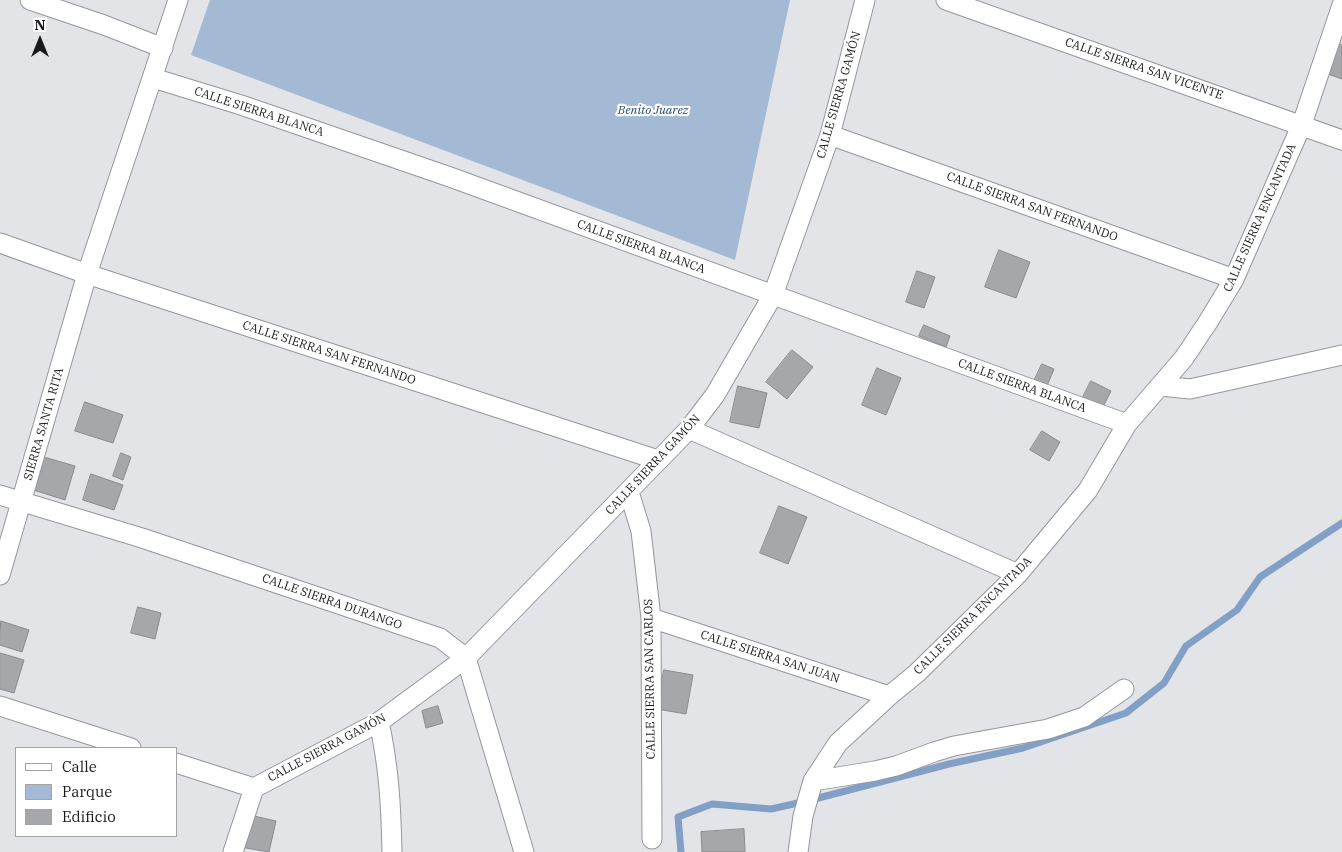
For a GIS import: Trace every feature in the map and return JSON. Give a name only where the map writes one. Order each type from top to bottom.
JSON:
[{"type":"street","points":[[30,0],[104,25],[163,48]]},
{"type":"street","name":"SIERRA SANTA RITA","points":[[0,575],[87,274],[178,0]]},
{"type":"street","name":"CALLE SIERRA GAMÓN","points":[[254,788],[379,722],[466,658],[689,429],[715,395],[773,295],[830,135],[865,0]]},
{"type":"street","name":"CALLE SIERRA SAN VICENTE","points":[[946,0],[1302,124],[1342,140]]},
{"type":"street","name":"CALLE SIERRA ENCANTADA","points":[[798,852],[803,816],[813,781],[838,743],[889,696],[917,674],[1018,574],[1088,490],[1127,424],[1184,358],[1208,322],[1234,279],[1302,124],[1342,5]]},
{"type":"street","name":"CALLE SIERRA BLANCA","points":[[153,78],[240,105],[450,177],[1127,424]]},
{"type":"street","name":"CALLE SIERRA SAN FERNANDO","points":[[830,135],[1234,279]]},
{"type":"street","name":"CALLE SIERRA SAN FERNANDO","points":[[0,243],[87,274],[658,460]]},
{"type":"street","points":[[1161,386],[1190,389],[1342,355]]},
{"type":"street","points":[[689,429],[1018,574]]},
{"type":"street","name":"CALLE SIERRA SAN CARLOS","points":[[629,492],[641,531],[651,618],[652,838]]},
{"type":"street","name":"CALLE SIERRA DURANGO","points":[[0,494],[142,538],[440,638],[466,658]]},
{"type":"street","name":"CALLE SIERRA SAN JUAN","points":[[651,618],[889,696]]},
{"type":"street","points":[[466,658],[524,852]]},
{"type":"street","points":[[813,781],[896,766],[954,746],[1048,729],[1084,717],[1124,689]]},
{"type":"street","points":[[0,706],[128,747]]},
{"type":"street","points":[[379,722],[389,776],[392,852]]},
{"type":"street","points":[[178,764],[254,788],[233,852]]},
{"type":"green space","name":"Benito Juarez","points":[[210,0],[790,0],[735,260],[191,55]]},
{"type":"building","points":[[1340,44],[1342,45],[1342,79],[1328,74]]},
{"type":"building","points":[[999,250],[1030,262],[1016,298],[985,287]]},
{"type":"building","points":[[917,271],[935,277],[924,308],[906,302]]},
{"type":"building","points":[[924,325],[950,336],[946,347],[919,336]]},
{"type":"building","points":[[792,350],[813,367],[787,399],[766,382]]},
{"type":"building","points":[[1042,364],[1054,369],[1047,386],[1034,381]]},
{"type":"building","points":[[877,368],[901,378],[886,415],[862,405]]},
{"type":"building","points":[[1091,381],[1111,391],[1103,407],[1083,397]]},
{"type":"building","points":[[738,386],[767,393],[759,428],[730,422]]},
{"type":"building","points":[[85,402],[123,415],[113,443],[75,431]]},
{"type":"building","points":[[1042,431],[1060,442],[1049,461],[1030,450]]},
{"type":"building","points":[[121,453],[131,457],[123,480],[113,476]]},
{"type":"building","points":[[37,455],[75,466],[65,500],[27,488]]},
{"type":"building","points":[[91,474],[123,485],[114,510],[83,500]]},
{"type":"building","points":[[779,506],[807,517],[788,564],[760,553]]},
{"type":"building","points":[[138,607],[161,613],[155,639],[131,633]]},
{"type":"building","points":[[1,621],[29,630],[22,652],[0,645]]},
{"type":"building","points":[[0,653],[24,660],[14,693],[0,689]]},
{"type":"building","points":[[664,670],[693,675],[686,714],[657,709]]},
{"type":"building","points":[[438,706],[443,723],[426,728],[422,711]]},
{"type":"building","points":[[254,816],[276,821],[269,852],[246,848]]},
{"type":"building","points":[[744,829],[745,852],[702,852],[701,832]]},
{"type":"waterway","points":[[681,852],[678,817],[712,804],[771,809],[949,764],[1023,748],[1126,713],[1164,683],[1186,646],[1237,610],[1260,577],[1342,523]]}]
